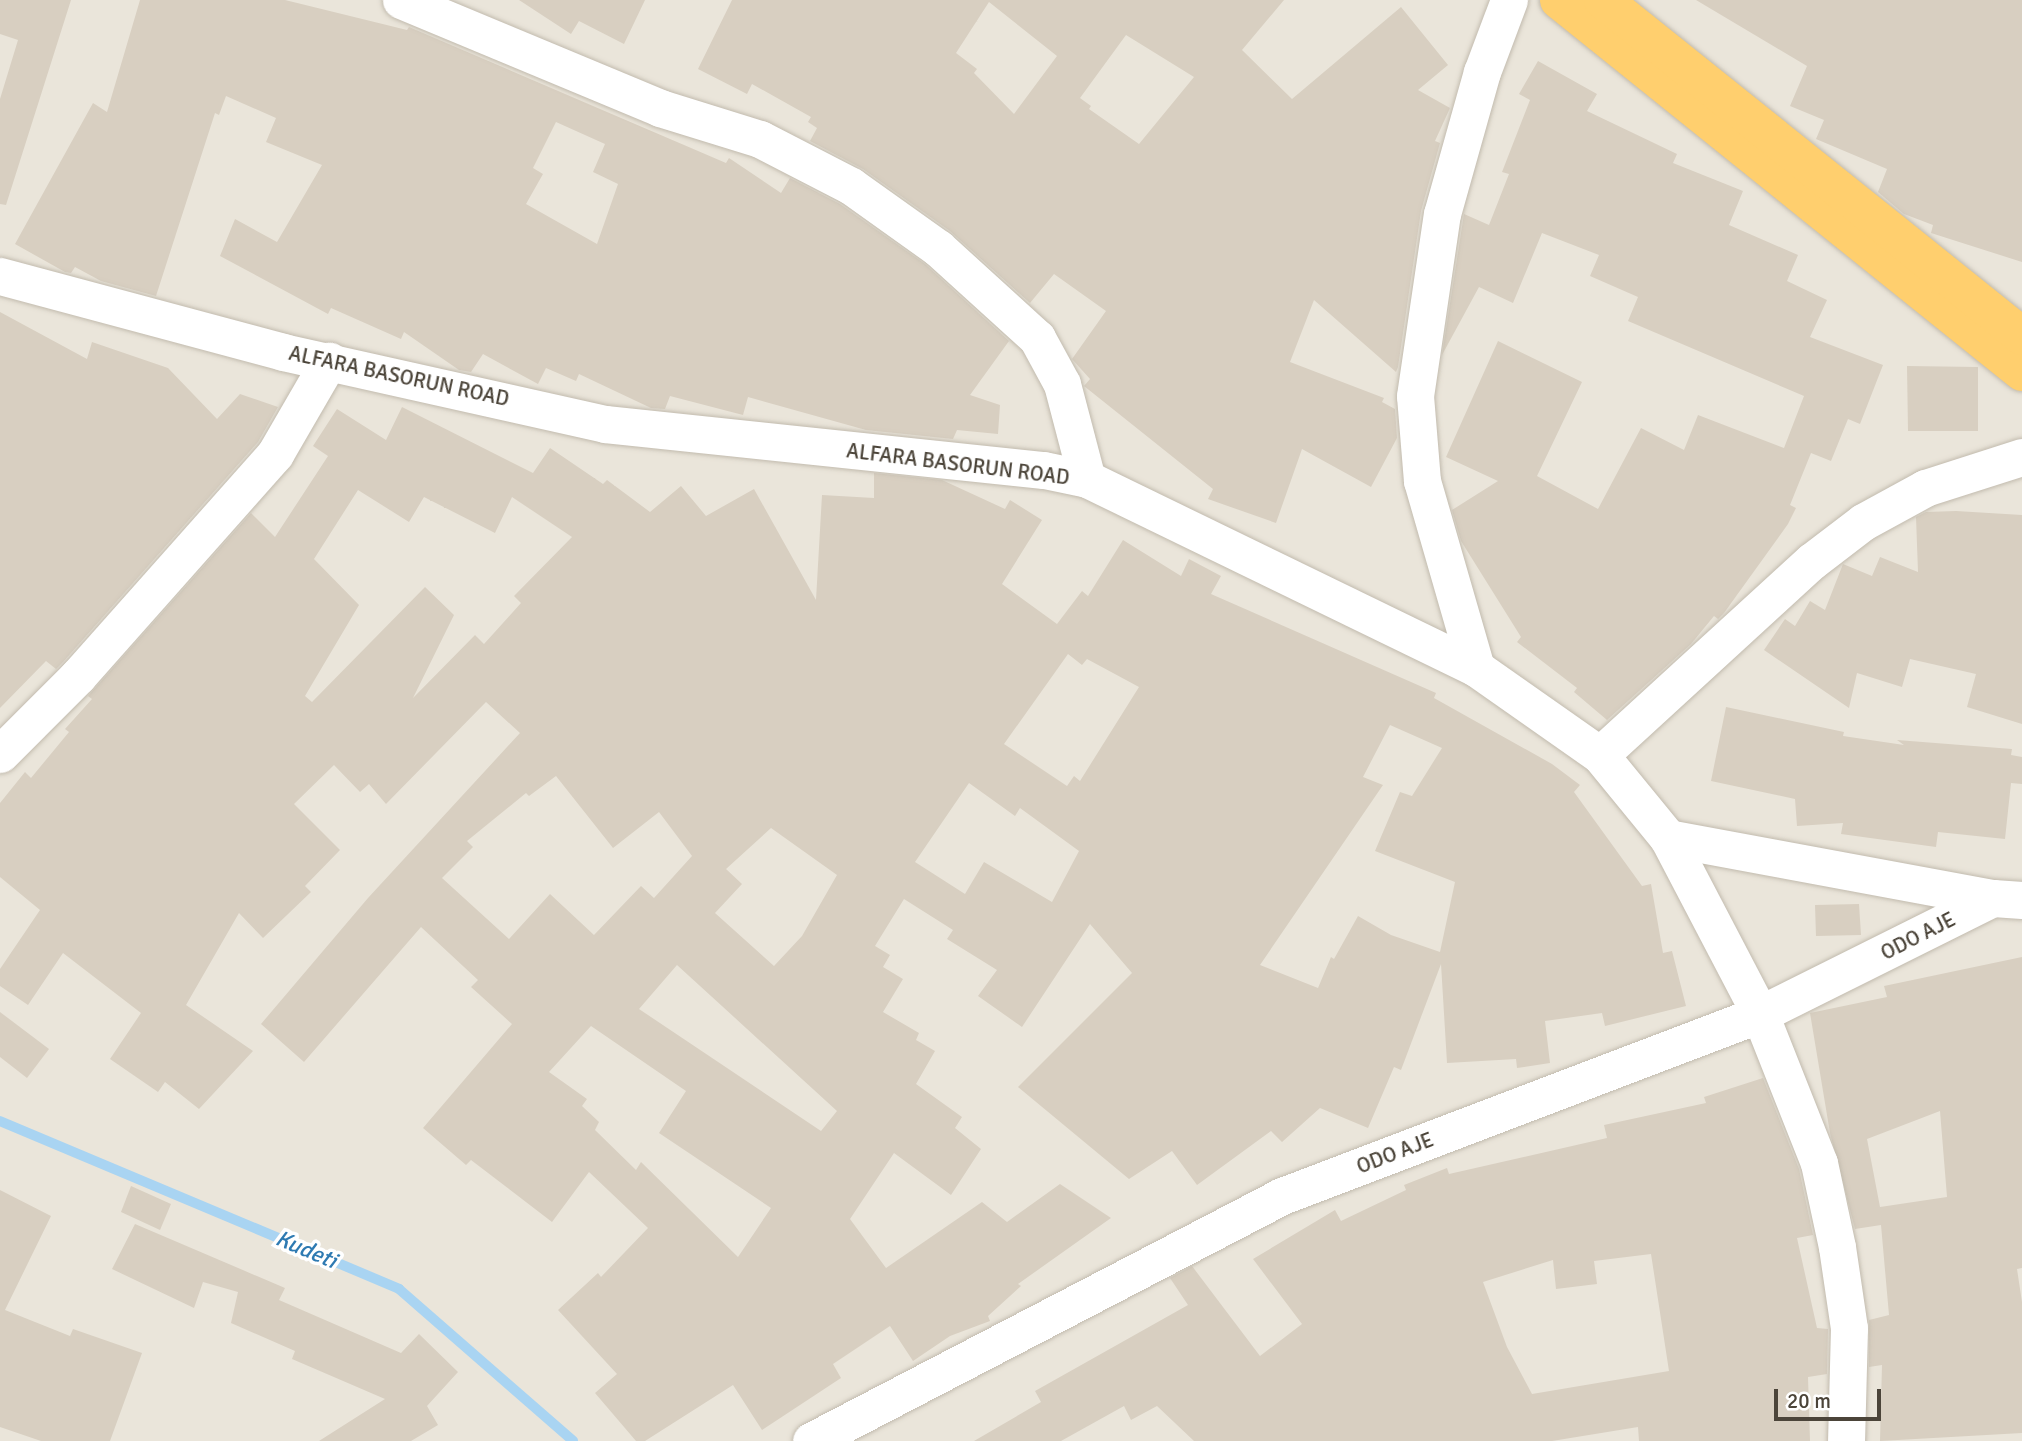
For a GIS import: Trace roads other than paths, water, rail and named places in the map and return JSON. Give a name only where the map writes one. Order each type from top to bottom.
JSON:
[{"type":"highway","points":[[1559,0],[2022,372]]},
{"type":"highway","points":[[1603,0],[2022,336]]},
{"type":"street","points":[[401,0],[660,108],[760,139],[851,186],[938,248],[1037,338],[1062,384],[1087,479]]},
{"type":"street","points":[[1476,668],[1422,481],[1415,396],[1442,214],[1482,72],[1509,0]]},
{"type":"street","name":"ALFARA BASORUN ROAD","points":[[0,276],[329,361],[605,424],[1044,470],[1087,479],[1476,668],[1600,755],[1668,838],[1760,1014],[1819,1163],[1837,1247],[1849,1328],[1846,1441]]},
{"type":"street","points":[[0,754],[78,676],[275,454],[329,361]]},
{"type":"street","points":[[1600,755],[1812,561],[1863,522],[1925,488],[2022,457]]},
{"type":"street","name":"ODO AJE","points":[[1668,838],[2008,899]]},
{"type":"street","name":"ODO AJE","points":[[811,1441],[1282,1196],[1760,1014],[2008,899]]},
{"type":"waterway","name":"Kudeti","points":[[0,1121],[399,1289],[573,1441]]}]
